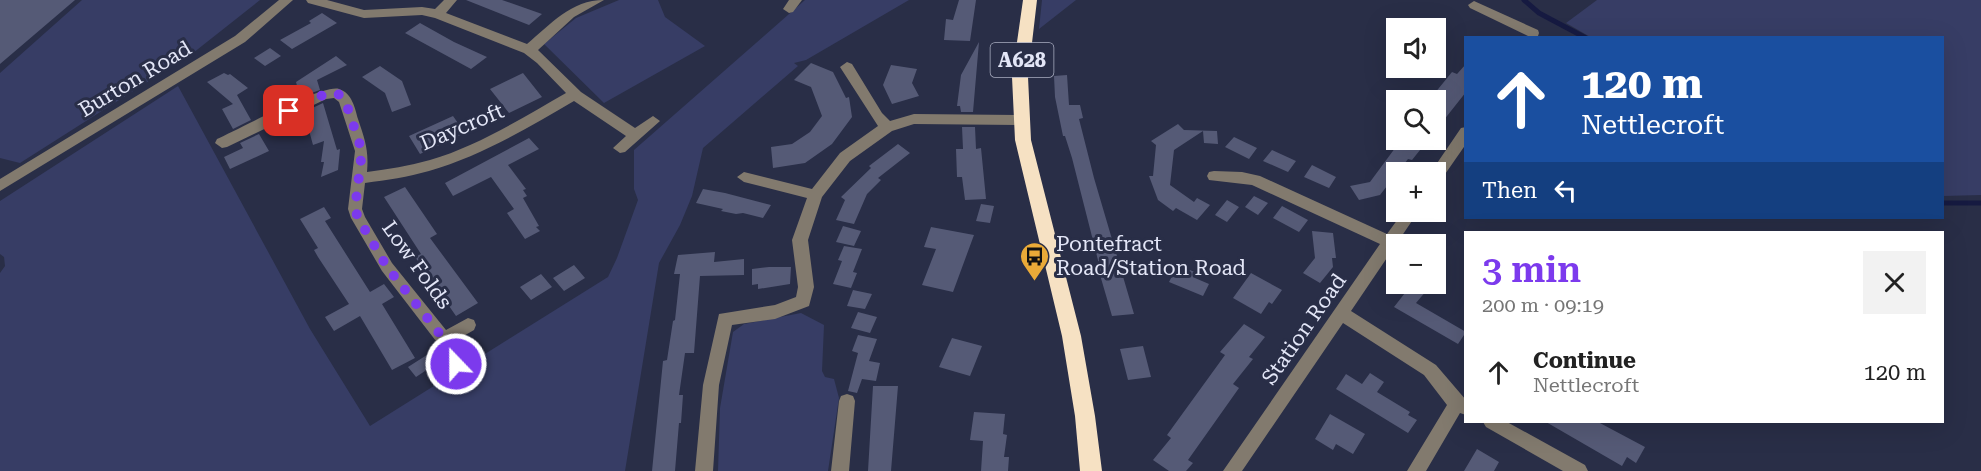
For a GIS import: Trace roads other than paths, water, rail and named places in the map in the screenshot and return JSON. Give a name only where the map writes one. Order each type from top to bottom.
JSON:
[{"type":"highway","name":"A628","points":[[1030,0],[1022,67],[1020,120],[1030,181],[1053,256],[1073,344],[1088,430],[1091,471]]},
{"type":"street","name":"Burton Road","points":[[0,186],[230,45],[287,0]]},
{"type":"street","points":[[312,0],[364,14],[422,11],[438,14],[529,50],[540,56],[575,94],[608,120],[634,134]]},
{"type":"street","points":[[438,14],[451,0]]},
{"type":"street","points":[[529,50],[570,14],[598,0]]},
{"type":"street","points":[[1474,6],[1502,14],[1535,32]]},
{"type":"street","points":[[847,67],[877,116],[888,127]]},
{"type":"street","name":"Low Folds","points":[[222,143],[323,95],[337,93],[345,100],[362,151],[355,209],[358,218],[387,267],[446,338],[458,357],[456,364]]},
{"type":"street","name":"Daycroft","points":[[359,179],[426,166],[463,154],[575,94]]},
{"type":"street","points":[[704,471],[711,385],[724,319],[768,315],[789,309],[803,301],[806,287],[800,240],[815,195],[845,157],[888,127],[914,119],[1020,120]]},
{"type":"street","points":[[620,148],[634,134],[653,121]]},
{"type":"street","points":[[1446,162],[1464,135]]},
{"type":"street","points":[[1214,176],[1255,180],[1386,240]]},
{"type":"street","points":[[744,177],[815,195]]},
{"type":"street","name":"Station Road","points":[[1232,471],[1386,248]]},
{"type":"street","points":[[1341,313],[1430,370],[1462,406],[1416,471]]},
{"type":"street","name":"Low Folds","points":[[446,338],[468,325]]},
{"type":"street","points":[[840,471],[847,401]]},
{"type":"street","points":[[1494,423],[1579,471]]},
{"type":"waterway","points":[[1524,0],[1539,13],[1582,36]]},
{"type":"waterway","points":[[1944,203],[1981,203]]},
{"type":"place","name":"Pontefract Road/Station Road","points":[[1035,282]]}]
